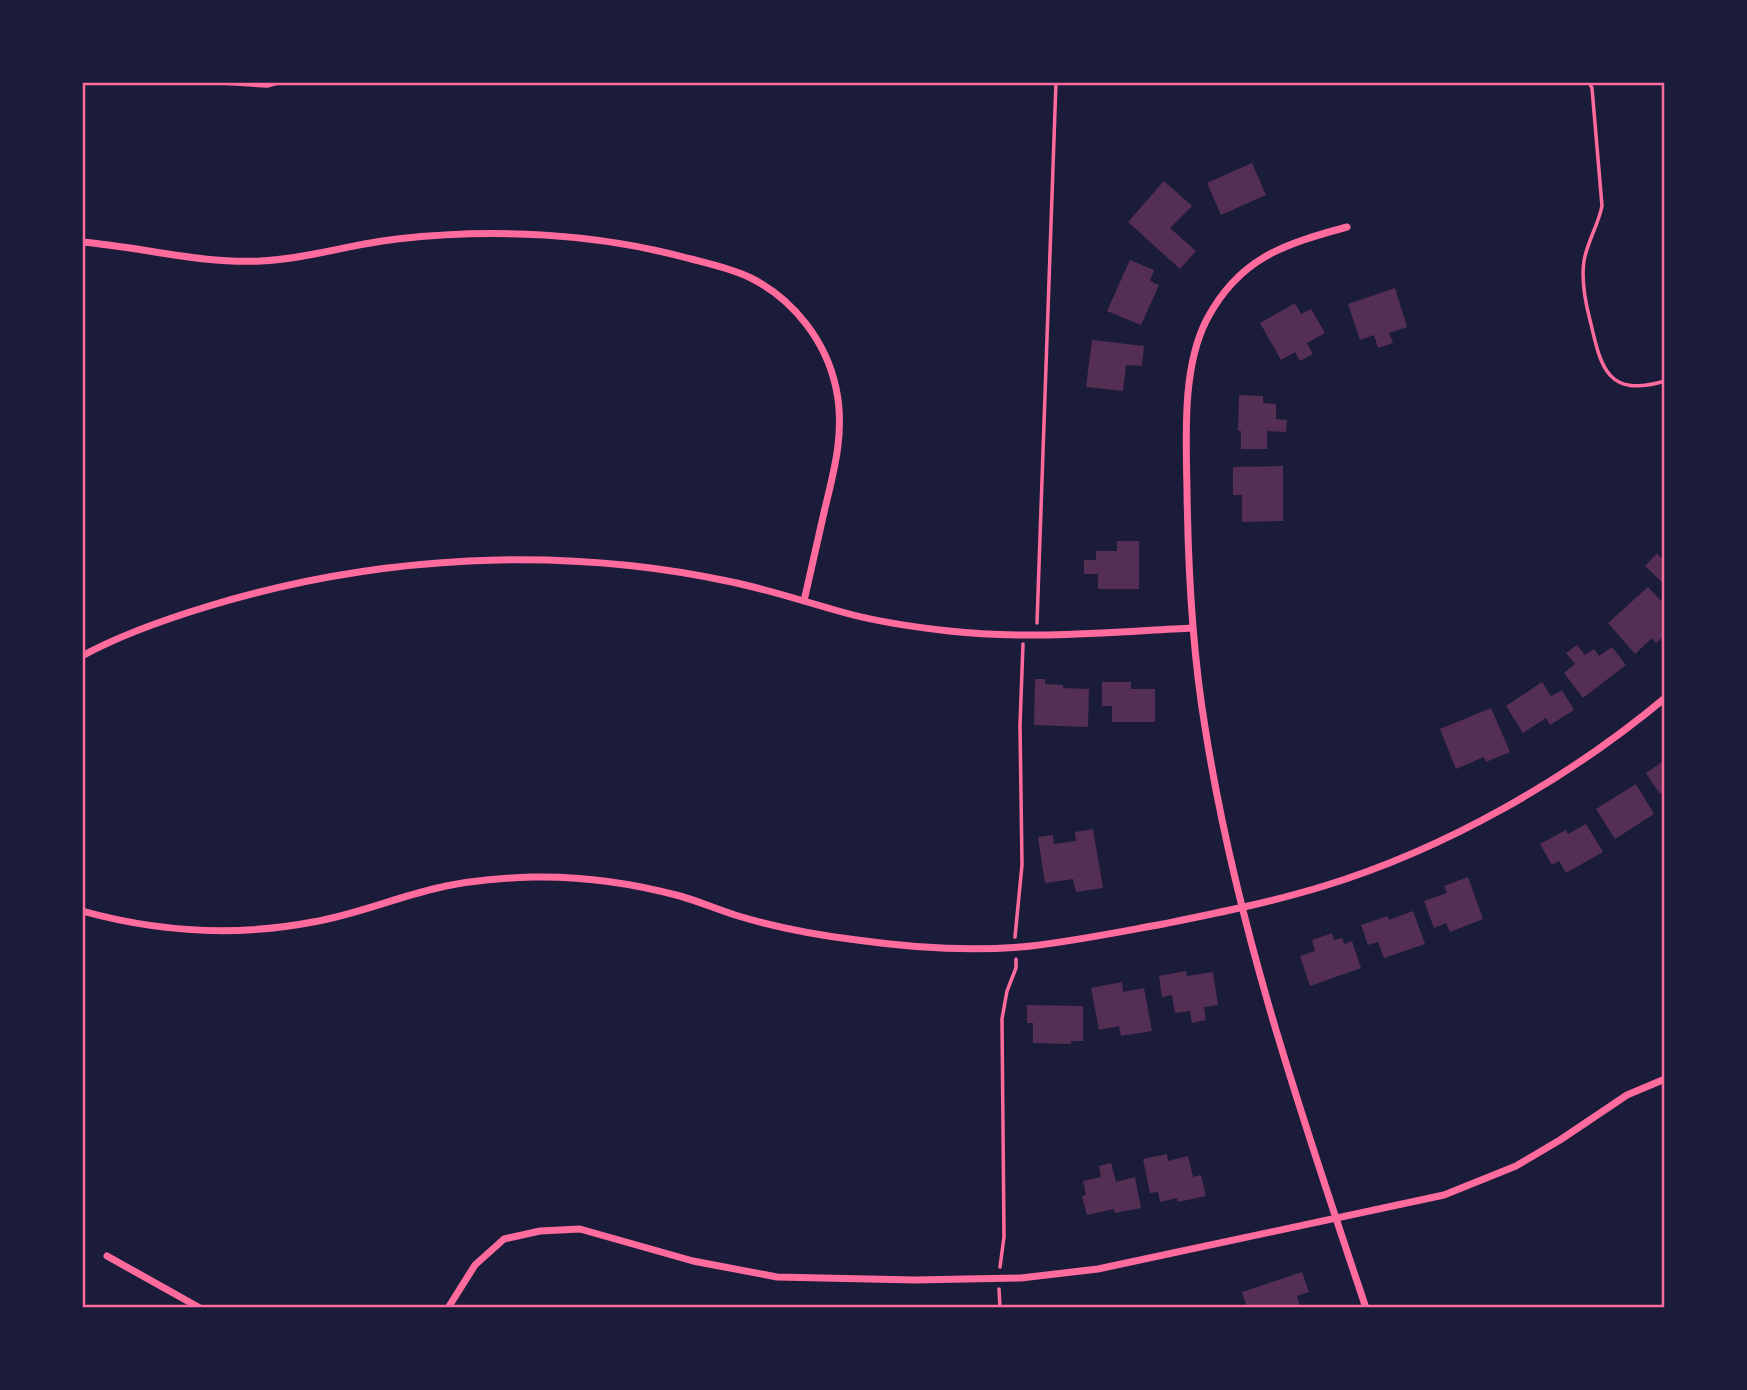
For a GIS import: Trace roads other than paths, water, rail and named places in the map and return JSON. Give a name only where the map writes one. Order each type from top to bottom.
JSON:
[{"type":"street","points":[[1347,227],[1288,244],[1258,260],[1224,293],[1201,332],[1191,369],[1187,519],[1193,628],[1213,776],[1243,906],[1287,1073],[1366,1308]]},
{"type":"street","points":[[82,242],[189,258],[237,261],[283,259],[407,238],[463,234],[536,235],[664,252],[752,279],[775,293],[807,324],[828,361],[836,389],[840,419],[837,454],[804,601]]},
{"type":"street","points":[[82,656],[129,633],[238,597],[362,571],[476,561],[534,561],[646,568],[733,582],[844,613],[913,626],[986,634],[1037,635],[1193,628]]},
{"type":"street","points":[[82,911],[166,928],[250,931],[316,922],[437,888],[492,879],[561,877],[644,888],[772,924],[854,940],[936,947],[1015,946],[1122,932],[1327,885],[1365,871],[1481,819],[1563,772],[1665,698]]},
{"type":"street","points":[[448,1308],[475,1265],[505,1239],[540,1231],[580,1229],[693,1262],[777,1277],[915,1280],[1021,1278],[1098,1269],[1336,1219],[1444,1195],[1472,1186],[1539,1153],[1627,1095],[1665,1079]]},
{"type":"street","points":[[107,1256],[200,1308]]}]
